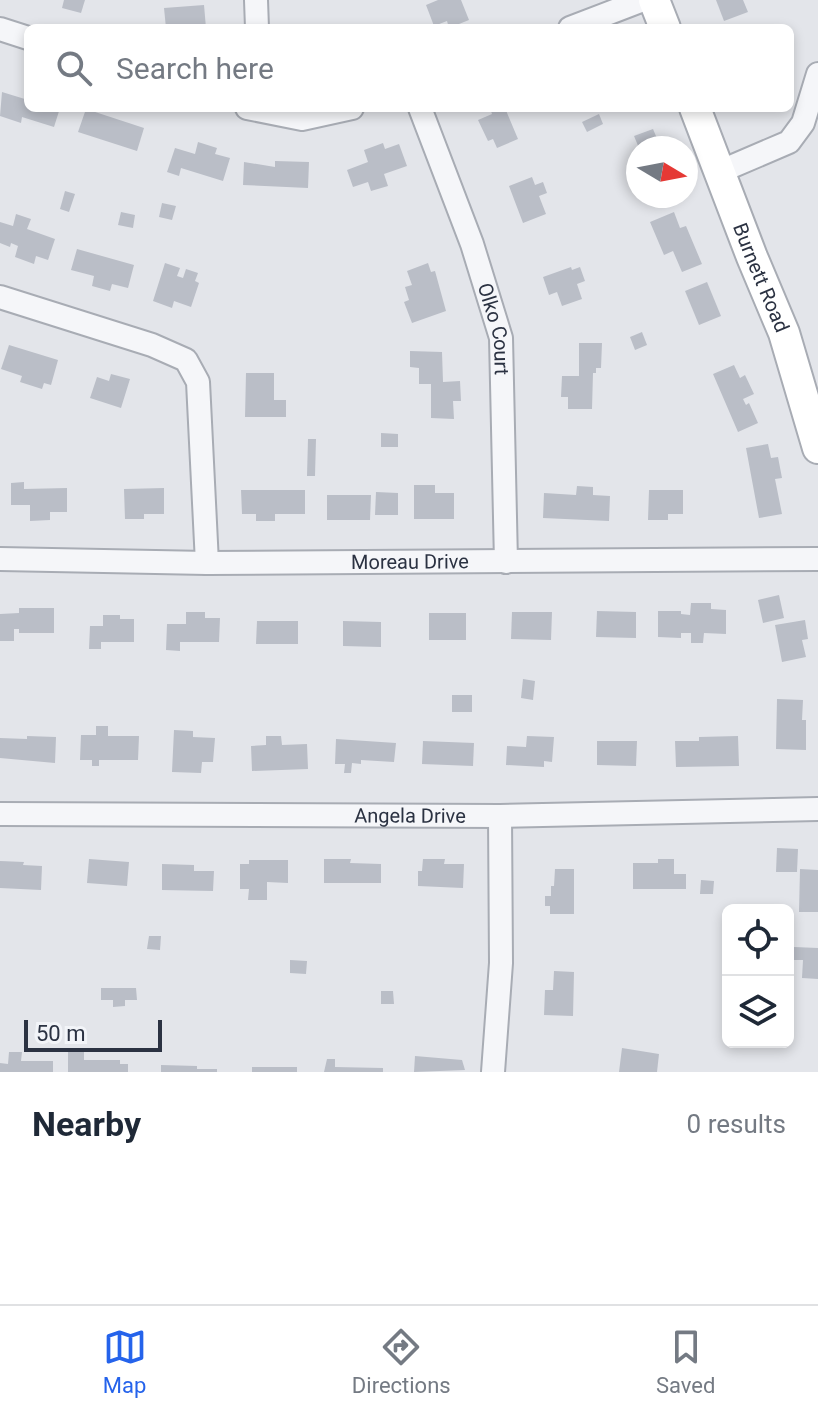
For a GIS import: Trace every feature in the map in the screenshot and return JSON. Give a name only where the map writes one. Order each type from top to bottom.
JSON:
[{"type":"main road","points":[[654,0],[663,24]]},
{"type":"main road","name":"Burnett Road","points":[[696,112],[784,333],[818,448]]},
{"type":"street","points":[[256,0],[257,24]]},
{"type":"street","points":[[580,24],[643,0]]},
{"type":"street","points":[[0,29],[24,37]]},
{"type":"street","points":[[719,172],[789,142],[803,123],[818,74]]},
{"type":"street","points":[[269,112],[302,119],[334,112]]},
{"type":"street","name":"Olko Court","points":[[422,112],[472,244],[501,338],[506,562]]},
{"type":"street","points":[[0,297],[152,345],[186,360],[198,382],[207,563]]},
{"type":"street","name":"Moreau Drive","points":[[0,559],[207,563],[818,559]]},
{"type":"street","name":"Angela Drive","points":[[0,814],[500,816],[818,809]]},
{"type":"street","points":[[493,1072],[501,963],[500,816]]},
{"type":"building","points":[[64,0],[85,0],[81,13],[62,8]]},
{"type":"building","points":[[438,0],[461,0],[469,20],[459,24],[448,24],[447,21],[433,24],[426,5]]},
{"type":"building","points":[[716,0],[743,0],[748,12],[724,21]]},
{"type":"building","points":[[204,5],[206,24],[166,24],[164,8]]},
{"type":"building","points":[[2,92],[24,99],[24,112],[59,112],[54,127],[22,117],[21,123],[0,116]]},
{"type":"building","points":[[85,112],[95,112],[144,128],[137,151],[78,132]]},
{"type":"building","points":[[507,112],[518,139],[497,148],[493,139],[488,141],[478,120]]},
{"type":"building","points":[[599,114],[603,124],[587,132],[582,122]]},
{"type":"building","points":[[653,129],[656,136],[634,136]]},
{"type":"building","points":[[198,142],[217,148],[215,154],[230,158],[223,181],[181,168],[179,176],[167,172],[175,148],[195,154]]},
{"type":"building","points":[[383,143],[385,149],[399,144],[407,166],[384,174],[388,186],[371,191],[368,182],[353,187],[347,170],[368,162],[364,150]]},
{"type":"building","points":[[275,161],[309,162],[308,188],[243,185],[244,162],[275,167]]},
{"type":"building","points":[[532,177],[535,185],[543,182],[547,193],[539,196],[546,214],[523,223],[509,186]]},
{"type":"building","points":[[65,191],[75,194],[69,212],[60,209]]},
{"type":"building","points":[[162,203],[176,206],[172,220],[159,217]]},
{"type":"building","points":[[121,212],[135,215],[133,228],[118,225]]},
{"type":"building","points":[[674,212],[680,228],[686,226],[702,264],[682,272],[673,251],[664,255],[650,222]]},
{"type":"building","points":[[16,214],[31,219],[27,229],[55,239],[48,260],[36,256],[34,264],[15,257],[18,246],[0,243],[0,222],[13,226]]},
{"type":"building","points":[[77,249],[134,265],[128,288],[112,284],[110,291],[92,286],[94,276],[71,270]]},
{"type":"building","points":[[165,263],[180,268],[177,276],[183,278],[186,269],[198,273],[195,281],[199,283],[191,307],[174,301],[172,308],[153,301]]},
{"type":"building","points":[[428,263],[431,272],[435,271],[446,311],[412,323],[404,302],[409,300],[405,287],[412,285],[407,271]]},
{"type":"building","points":[[571,267],[572,270],[580,267],[585,281],[577,284],[582,299],[562,306],[557,292],[549,295],[543,277]]},
{"type":"building","points":[[707,282],[721,316],[699,325],[685,291]]},
{"type":"building","points":[[642,332],[647,345],[635,350],[630,337]]},
{"type":"building","points":[[579,343],[602,343],[601,368],[596,368],[596,373],[593,373],[592,409],[568,409],[568,397],[561,397],[562,376],[579,376]]},
{"type":"building","points":[[9,345],[58,360],[51,385],[44,383],[42,389],[20,382],[22,376],[1,369]]},
{"type":"building","points":[[410,351],[442,352],[443,382],[460,381],[461,401],[453,401],[454,419],[431,418],[431,384],[419,384],[419,368],[410,367]]},
{"type":"building","points":[[734,365],[740,378],[745,375],[754,394],[743,399],[746,405],[749,403],[758,423],[738,432],[713,374]]},
{"type":"building","points":[[246,373],[274,373],[274,400],[286,400],[286,417],[245,417]]},
{"type":"building","points":[[111,374],[130,379],[121,408],[90,398],[97,377],[109,381]]},
{"type":"building","points":[[381,433],[398,434],[398,447],[381,447]]},
{"type":"building","points":[[308,439],[316,439],[315,476],[307,476]]},
{"type":"building","points":[[768,444],[771,458],[778,457],[782,478],[775,479],[782,514],[759,518],[746,448]]},
{"type":"building","points":[[24,482],[24,489],[67,488],[67,512],[50,512],[50,520],[30,521],[30,505],[11,505],[11,483]]},
{"type":"building","points":[[414,485],[435,485],[435,493],[454,493],[454,519],[414,519]]},
{"type":"building","points":[[577,486],[593,487],[593,495],[610,496],[609,521],[543,518],[544,493],[576,495]]},
{"type":"building","points":[[164,488],[164,514],[144,514],[144,519],[125,519],[124,489]]},
{"type":"building","points":[[241,490],[305,490],[305,514],[275,514],[275,521],[256,521],[256,514],[242,514]]},
{"type":"building","points":[[649,490],[683,490],[683,514],[668,514],[668,520],[648,520]]},
{"type":"building","points":[[376,492],[398,493],[398,515],[375,515]]},
{"type":"building","points":[[327,495],[371,495],[370,520],[327,520]]},
{"type":"building","points":[[779,595],[784,618],[763,623],[758,600]]},
{"type":"building","points":[[691,603],[711,603],[711,609],[726,610],[726,634],[704,633],[703,643],[691,643],[691,633],[681,633],[681,638],[658,637],[658,611],[681,611],[681,614],[690,615]]},
{"type":"building","points":[[19,608],[54,608],[54,633],[19,633],[19,629],[14,629],[14,641],[0,641],[0,614],[19,613]]},
{"type":"building","points":[[597,611],[636,612],[636,638],[596,637]]},
{"type":"building","points":[[186,612],[205,612],[205,618],[220,618],[219,642],[180,642],[180,651],[166,650],[167,624],[186,624]]},
{"type":"building","points":[[512,612],[552,612],[551,640],[511,639]]},
{"type":"building","points":[[429,613],[466,613],[466,640],[429,640]]},
{"type":"building","points":[[103,615],[134,619],[134,642],[101,642],[101,649],[89,649],[90,626],[103,626]]},
{"type":"building","points":[[805,620],[808,639],[802,640],[806,657],[782,662],[775,625]]},
{"type":"building","points":[[257,621],[298,621],[298,644],[256,644]]},
{"type":"building","points":[[343,621],[381,622],[381,647],[343,646]]},
{"type":"building","points":[[523,679],[535,681],[533,700],[521,698]]},
{"type":"building","points":[[452,695],[472,695],[472,712],[452,712]]},
{"type":"building","points":[[777,699],[803,700],[806,750],[776,749]]},
{"type":"building","points":[[96,726],[108,726],[108,736],[139,736],[138,760],[99,760],[99,766],[92,766],[92,760],[80,760],[81,735],[96,735]]},
{"type":"building","points":[[174,730],[193,731],[193,737],[215,738],[213,762],[202,762],[201,773],[172,772]]},
{"type":"building","points":[[27,736],[56,737],[55,763],[0,758],[0,738],[27,739]]},
{"type":"building","points":[[266,736],[281,736],[282,745],[307,744],[308,769],[252,771],[251,746],[266,745]]},
{"type":"building","points":[[527,736],[554,737],[552,762],[544,761],[544,767],[506,765],[507,746],[526,747]]},
{"type":"building","points":[[738,736],[739,766],[676,767],[675,741]]},
{"type":"building","points":[[336,739],[396,743],[394,762],[361,760],[361,764],[352,763],[351,773],[344,773],[345,764],[335,764]]},
{"type":"building","points":[[423,741],[474,743],[473,766],[422,764]]},
{"type":"building","points":[[597,741],[637,741],[636,766],[597,765]]},
{"type":"building","points":[[777,848],[798,849],[797,872],[776,872]]},
{"type":"building","points":[[89,859],[129,862],[127,886],[87,883]]},
{"type":"building","points":[[324,859],[381,864],[381,883],[324,883]]},
{"type":"building","points":[[423,859],[445,859],[444,864],[464,864],[463,888],[418,886],[418,871],[422,871]]},
{"type":"building","points":[[658,859],[674,859],[674,874],[686,874],[686,889],[633,889],[633,863],[658,863]]},
{"type":"building","points":[[249,860],[288,860],[288,883],[267,882],[267,900],[248,900],[249,889],[240,889],[240,864],[249,864]]},
{"type":"building","points":[[0,861],[42,866],[41,890],[0,888]]},
{"type":"building","points":[[162,864],[194,865],[194,871],[214,871],[213,891],[162,890]]},
{"type":"building","points":[[555,869],[574,869],[574,914],[550,914],[550,906],[545,906],[545,896],[551,896],[551,886],[554,886]]},
{"type":"building","points":[[800,869],[818,870],[818,912],[799,912]]},
{"type":"building","points":[[701,880],[714,881],[713,894],[700,894]]},
{"type":"building","points":[[149,936],[161,936],[160,950],[147,949]]},
{"type":"building","points":[[794,947],[818,948],[818,979],[802,978],[803,960],[794,960]]},
{"type":"building","points":[[290,960],[307,961],[306,974],[290,973]]},
{"type":"building","points":[[554,971],[574,972],[573,1016],[544,1015],[545,990],[553,990]]},
{"type":"building","points":[[101,988],[136,988],[137,1000],[125,1000],[125,1006],[113,1007],[113,1000],[101,1000]]},
{"type":"building","points":[[381,991],[393,991],[394,1004],[381,1004]]},
{"type":"building","points":[[622,1048],[659,1054],[657,1072],[619,1072]]},
{"type":"building","points":[[84,1050],[84,1060],[120,1060],[120,1064],[128,1064],[128,1072],[68,1072],[68,1051]]},
{"type":"building","points":[[9,1052],[22,1052],[21,1061],[53,1061],[53,1072],[0,1072],[0,1063],[8,1064]]},
{"type":"building","points":[[415,1056],[462,1060],[465,1070],[414,1072]]},
{"type":"building","points":[[327,1059],[335,1059],[335,1067],[383,1068],[383,1072],[324,1072]]},
{"type":"building","points":[[161,1065],[197,1066],[197,1069],[217,1069],[217,1072],[161,1072]]},
{"type":"building","points":[[252,1067],[297,1067],[297,1072],[252,1072]]}]
